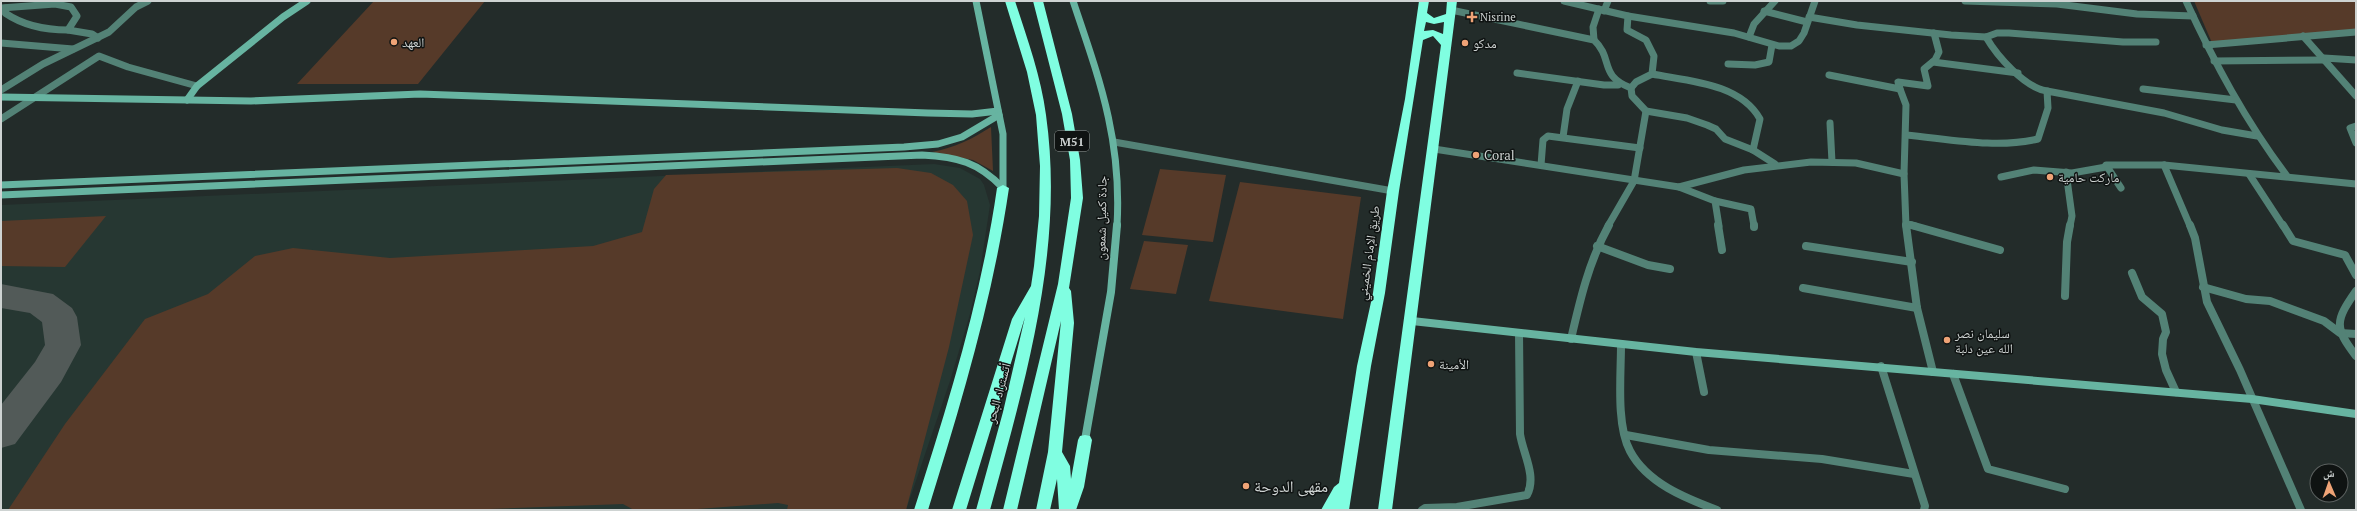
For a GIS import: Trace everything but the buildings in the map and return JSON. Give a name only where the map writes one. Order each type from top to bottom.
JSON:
[{"type":"highway","name":"M51","points":[[1010,1],[1034,77],[1041,114],[1045,196],[1039,283]]},
{"type":"highway","name":"جادة كميل شمعون","points":[[1038,1],[1067,114],[1075,160],[1077,198],[1064,284]]},
{"type":"highway","points":[[1423,7],[1427,19],[1435,22],[1442,21],[1451,9]]},
{"type":"highway","name":"طريق الإمام الخميني","points":[[1342,510],[1364,366],[1379,293],[1393,191],[1423,7]]},
{"type":"highway","points":[[1385,510],[1412,321],[1434,149],[1445,43],[1451,9]]},
{"type":"highway","points":[[1418,40],[1427,33],[1435,33],[1443,37],[1445,43]]},
{"type":"highway","points":[[921,510],[985,294],[997,241],[1003,188]]},
{"type":"highway","points":[[959,510],[1018,319],[1039,283]]},
{"type":"highway","name":"أتستراد البحر","points":[[984,510],[1029,340],[1039,283]]},
{"type":"highway","name":"M51","points":[[1010,510],[1064,284]]},
{"type":"highway","points":[[1043,510],[1055,452],[1068,323],[1064,284]]},
{"type":"highway","points":[[1069,510],[1076,487],[1085,440]]},
{"type":"highway","points":[[1055,452],[1063,466],[1066,510]]},
{"type":"highway","points":[[1328,510],[1339,491],[1346,484]]},
{"type":"street","points":[[1,90],[43,64],[98,38],[122,22],[136,7],[148,1]]},
{"type":"street","points":[[187,100],[197,86],[283,17],[307,1]]},
{"type":"street","points":[[976,1],[1003,134],[1003,188]]},
{"type":"street","name":"جادة كميل شمعون","points":[[1073,1],[1106,103],[1114,142],[1118,191],[1117,252],[1107,319],[1085,440]]},
{"type":"street","points":[[1564,1],[1628,16],[1673,22],[1749,37],[1772,45],[1796,45],[1804,33],[1816,1]]},
{"type":"street","points":[[1594,40],[1593,27],[1608,1]]},
{"type":"street","points":[[1710,1],[1724,1]]},
{"type":"street","points":[[1749,37],[1754,24],[1764,11],[1775,1]]},
{"type":"street","points":[[1965,1],[2058,4],[2132,13],[2193,16]]},
{"type":"street","points":[[2186,1],[2214,61],[2236,100],[2257,136],[2287,176]]},
{"type":"street","points":[[68,30],[77,16],[71,7],[55,4],[4,8],[5,13],[21,23],[92,34],[98,38]]},
{"type":"street","points":[[1451,9],[1594,40],[1600,45],[1610,76],[1618,84],[1630,88]]},
{"type":"street","points":[[1764,11],[1808,19],[1934,33],[1986,37],[1996,33],[2156,42]]},
{"type":"street","points":[[1628,16],[1627,30],[1644,38],[1652,49],[1654,70],[1652,74]]},
{"type":"street","points":[[2206,45],[2356,32]]},
{"type":"street","points":[[1933,372],[1917,308],[1906,224],[1904,174],[1906,105],[1898,82],[1928,86],[1924,69],[1933,62],[1939,52],[1934,33]]},
{"type":"street","points":[[2303,36],[2356,96]]},
{"type":"street","points":[[1986,37],[2001,61],[2018,73],[2034,90],[2047,91],[2164,113],[2222,130],[2257,136]]},
{"type":"street","points":[[1,43],[73,49]]},
{"type":"street","points":[[1728,64],[1755,65],[1769,62],[1772,45]]},
{"type":"street","points":[[1,119],[31,98],[99,56],[128,67],[197,86]]},
{"type":"street","points":[[2214,61],[2323,59],[2356,60]]},
{"type":"street","points":[[1933,62],[2018,73]]},
{"type":"street","points":[[1517,73],[1610,86],[1618,84]]},
{"type":"street","points":[[1630,88],[1636,82],[1652,74],[1723,88],[1755,110],[1760,119],[1753,150]]},
{"type":"street","points":[[1829,75],[1900,89]]},
{"type":"street","points":[[1563,138],[1569,104],[1578,81]]},
{"type":"street","points":[[1630,88],[1632,96],[1646,111],[1687,118],[1707,124],[1716,129],[1725,139],[1753,150],[1775,164]]},
{"type":"street","points":[[2143,89],[2236,100]]},
{"type":"street","points":[[1906,135],[2011,143],[2032,142],[2038,139],[2048,108],[2047,91]]},
{"type":"street","points":[[1,97],[252,101],[420,94],[941,113],[998,113]]},
{"type":"street","points":[[1571,339],[1581,294],[1597,246],[1634,181],[1646,111]]},
{"type":"street","points":[[1,185],[904,147],[934,144],[958,139],[978,130],[998,113]]},
{"type":"street","points":[[1830,123],[1832,162]]},
{"type":"street","points":[[2356,126],[2350,128],[2350,132],[2356,143]]},
{"type":"street","points":[[1541,165],[1545,138],[1563,138],[1640,148]]},
{"type":"street","points":[[1114,142],[1393,191]]},
{"type":"street","points":[[1434,149],[1679,187],[1715,201],[1751,209],[1754,227]]},
{"type":"street","points":[[1,195],[922,156],[957,158],[970,162],[988,173],[1003,188]]},
{"type":"street","points":[[1679,187],[1710,178],[1775,164],[1832,162],[1858,164],[1904,174]]},
{"type":"street","points":[[2001,177],[2034,170],[2085,172],[2106,167],[2106,165],[2111,164],[2164,166],[2287,176],[2356,184]]},
{"type":"street","points":[[2164,166],[2195,238],[2203,287],[2216,324],[2240,370],[2301,510]]},
{"type":"street","points":[[2106,167],[2121,188]]},
{"type":"street","points":[[2065,296],[2067,242],[2072,216],[2066,172]]},
{"type":"street","points":[[2249,174],[2293,241],[2339,252],[2345,255],[2356,272]]},
{"type":"street","points":[[1715,201],[1722,250]]},
{"type":"street","points":[[1906,224],[2000,250]]},
{"type":"street","points":[[1597,246],[1648,265],[1670,269]]},
{"type":"street","points":[[1806,246],[1912,262]]},
{"type":"street","points":[[2132,272],[2142,297],[2162,314],[2166,332],[2161,341],[2167,374],[2176,392]]},
{"type":"street","points":[[2203,287],[2246,299],[2270,301],[2324,321],[2340,333],[2356,356]]},
{"type":"street","points":[[1803,288],[1917,308]]},
{"type":"street","points":[[2340,333],[2340,324],[2348,302],[2356,290]]},
{"type":"street","points":[[1412,321],[1696,352],[1881,366],[1953,374],[2252,399],[2356,414]]},
{"type":"street","points":[[1422,510],[1426,508],[1457,507],[1527,495],[1531,489],[1531,474],[1522,449],[1519,333]]},
{"type":"street","points":[[2340,333],[2356,334]]},
{"type":"street","points":[[1621,345],[1620,390],[1629,450],[1641,465],[1663,484],[1689,500],[1717,510]]},
{"type":"street","points":[[1696,352],[1704,392]]},
{"type":"street","points":[[1881,366],[1925,506],[1924,510]]},
{"type":"street","points":[[1953,374],[1988,469],[1996,473],[2065,489]]},
{"type":"street","points":[[1626,434],[1709,450],[1822,459],[1914,474]]},
{"type":"shaded area","name":"العهد","points":[[374,1],[485,1],[418,84],[297,84]]},
{"type":"shaded area","points":[[2194,1],[2356,1],[2356,31],[2212,43]]},
{"type":"shaded area","points":[[991,127],[993,171],[973,160],[932,152],[963,142]]},
{"type":"shaded area","points":[[934,164],[960,168],[980,179],[984,185],[990,205],[980,271],[970,314],[950,381],[906,510],[1,510],[1,205]]},
{"type":"shaded area","points":[[897,168],[931,173],[953,185],[967,201],[973,235],[949,347],[906,510],[787,510],[788,505],[778,503],[684,510],[634,510],[623,504],[462,510],[8,510],[65,424],[145,319],[208,294],[255,256],[293,248],[390,258],[593,246],[642,232],[654,189],[666,175]]},
{"type":"shaded area","points":[[1160,169],[1226,175],[1213,242],[1142,235]]},
{"type":"shaded area","points":[[1240,182],[1361,197],[1343,319],[1209,301]]},
{"type":"shaded area","points":[[106,216],[65,267],[1,266],[1,221]]},
{"type":"shaded area","points":[[1144,241],[1188,245],[1176,294],[1130,289]]},
{"type":"taxiway","points":[[1,296],[40,303],[59,317],[63,345],[48,372],[1,433]]},
{"type":"place","name":"Nisrine","points":[[1472,17]]},
{"type":"place","name":"العهد","points":[[394,42]]},
{"type":"place","name":"مدكو","points":[[1465,43]]},
{"type":"place","name":"Coral","points":[[1476,155]]},
{"type":"place","name":"ماركت حامية","points":[[2050,177]]},
{"type":"place","name":"سليمان نصر الله عين دلبة","points":[[1947,340]]},
{"type":"place","name":"الأمينة","points":[[1431,364]]},
{"type":"place","name":"مقهى الدوحة","points":[[1246,486]]}]
